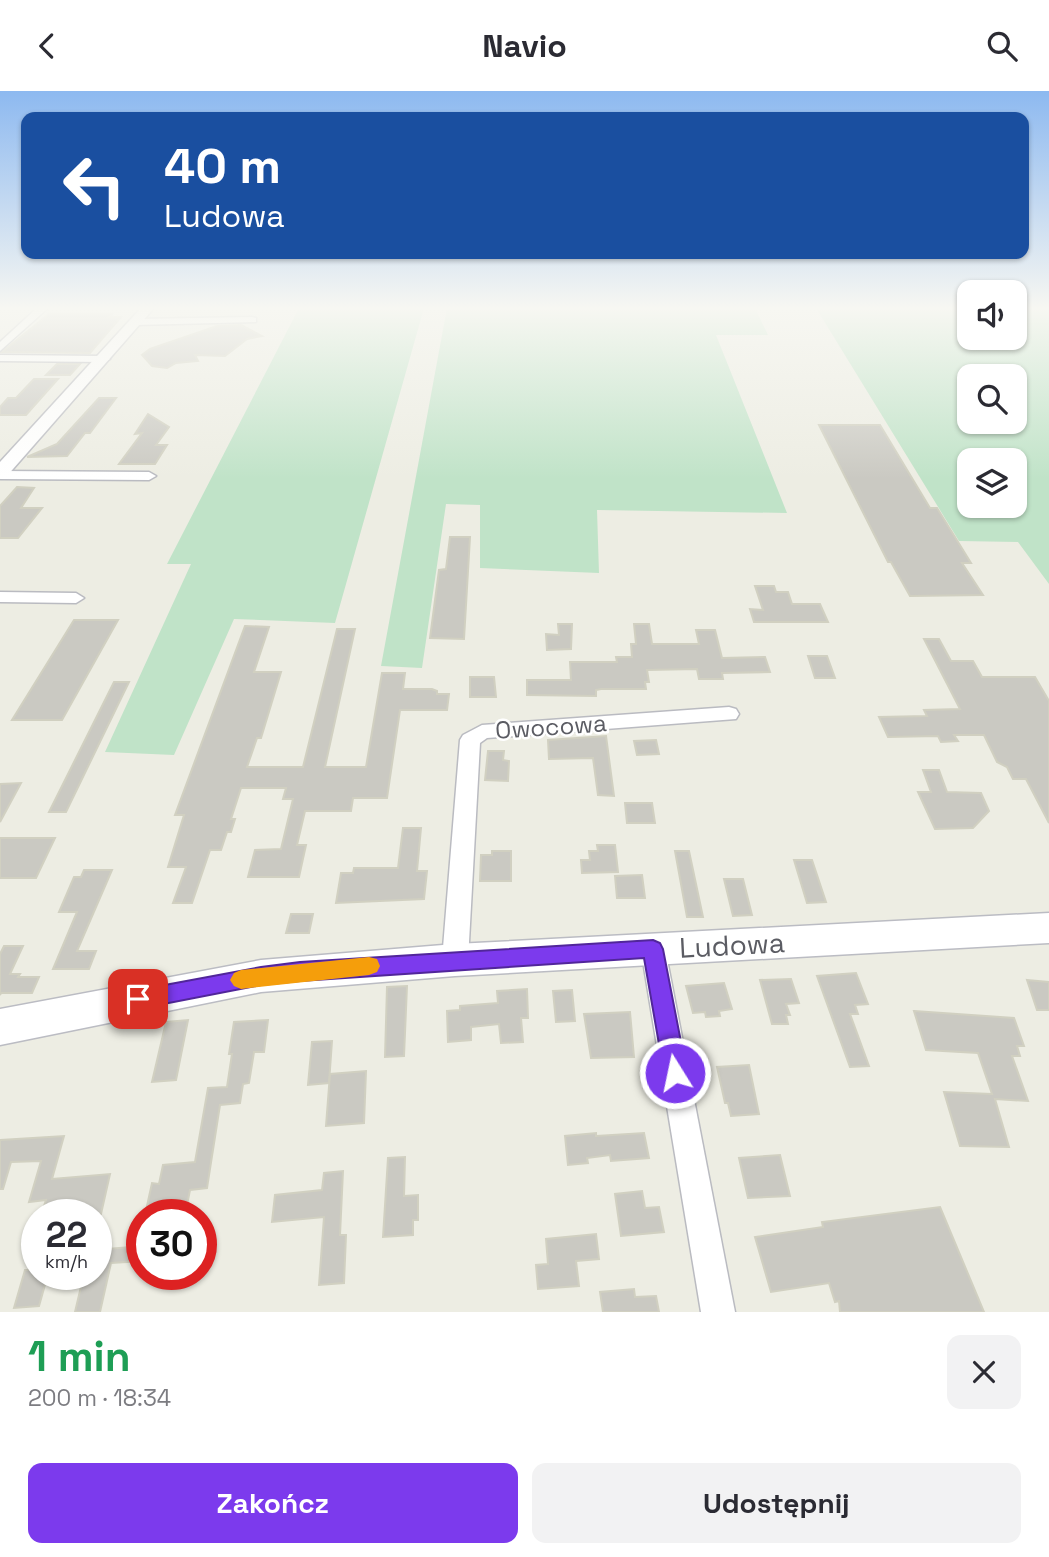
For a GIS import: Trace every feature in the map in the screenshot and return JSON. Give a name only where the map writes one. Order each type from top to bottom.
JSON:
[{"type":"main road","name":"Ludowa","points":[[0,1027],[261,976],[455,960],[1049,928]]},
{"type":"street","points":[[0,474],[99,365]]},
{"type":"street","points":[[0,474],[149,476]]},
{"type":"street","points":[[0,597],[76,598]]},
{"type":"street","name":"Owocowa","points":[[455,960],[470,740],[482,732],[729,714]]},
{"type":"street","points":[[653,949],[718,1312]]},
{"type":"green space","points":[[270,365],[408,365],[335,623],[234,619],[174,755],[105,752],[191,564],[167,564]]},
{"type":"green space","points":[[436,365],[728,365],[787,513],[597,510],[599,573],[480,568],[480,505],[446,504],[422,668],[381,666]]},
{"type":"green space","points":[[851,365],[957,365],[957,434],[1027,434],[1027,365],[1049,365],[1049,584],[1018,542],[959,541]]},
{"type":"building","points":[[56,365],[79,365],[70,375],[46,375]]},
{"type":"building","points":[[151,365],[172,365],[167,368]]},
{"type":"building","points":[[34,379],[58,379],[26,415],[0,415],[0,407],[8,398],[16,398]]},
{"type":"building","points":[[99,398],[116,398],[90,433],[85,433],[67,456],[27,457],[57,444]]},
{"type":"building","points":[[148,414],[169,427],[156,445],[167,445],[155,464],[119,464],[142,433],[135,434]]},
{"type":"building","points":[[819,425],[880,425],[930,508],[937,508],[971,563],[962,563],[983,595],[910,596],[891,562],[888,562]]},
{"type":"building","points":[[17,487],[34,488],[21,508],[42,508],[18,538],[0,538],[0,506]]},
{"type":"building","points":[[450,537],[470,537],[464,639],[430,638],[439,570],[446,569]]},
{"type":"building","points":[[755,586],[774,586],[776,592],[788,592],[792,604],[820,604],[828,622],[754,622],[750,609],[763,610]]},
{"type":"building","points":[[74,620],[118,620],[62,720],[12,720]]},
{"type":"building","points":[[558,624],[572,624],[571,649],[547,650],[546,634],[559,635]]},
{"type":"building","points":[[634,624],[649,624],[652,644],[699,644],[696,630],[715,630],[722,658],[765,657],[770,672],[722,673],[723,679],[699,679],[697,669],[647,670],[649,682],[645,682],[646,689],[601,689],[596,690],[596,696],[527,695],[527,680],[571,680],[570,662],[617,662],[616,657],[632,657],[631,644],[636,644]]},
{"type":"building","points":[[245,626],[269,627],[254,672],[281,672],[261,738],[257,738],[247,767],[303,767],[337,629],[355,629],[325,767],[366,767],[382,673],[405,673],[403,689],[432,689],[437,691],[437,694],[449,694],[447,710],[400,710],[387,798],[353,798],[351,811],[305,811],[297,845],[306,845],[299,877],[248,877],[255,850],[281,849],[293,799],[283,799],[286,788],[241,788],[231,819],[235,819],[231,832],[227,832],[221,850],[210,850],[192,903],[173,903],[186,867],[168,867],[184,815],[175,815]]},
{"type":"building","points":[[924,639],[939,639],[951,661],[973,661],[982,677],[1035,677],[1049,701],[1049,823],[1026,779],[1013,779],[1007,767],[997,762],[984,735],[954,735],[958,741],[941,742],[938,736],[888,737],[879,717],[927,716],[924,710],[960,709]]},
{"type":"building","points":[[808,656],[827,656],[835,678],[815,678]]},
{"type":"building","points":[[470,677],[494,677],[496,697],[470,697]]},
{"type":"building","points":[[114,682],[129,682],[66,812],[49,812]]},
{"type":"building","points":[[606,736],[614,796],[598,795],[593,758],[549,759],[548,740]]},
{"type":"building","points":[[656,740],[659,754],[637,755],[634,741]]},
{"type":"building","points":[[488,751],[504,751],[503,760],[509,761],[508,781],[485,780]]},
{"type":"building","points":[[923,770],[939,770],[947,792],[981,793],[989,811],[973,828],[935,829],[918,792],[931,792]]},
{"type":"building","points":[[21,783],[0,822],[0,784]]},
{"type":"building","points":[[625,803],[652,803],[655,823],[627,823]]},
{"type":"building","points":[[403,828],[421,828],[417,871],[427,871],[424,899],[336,903],[341,873],[353,873],[354,868],[398,868]]},
{"type":"building","points":[[0,838],[55,838],[36,878],[0,878]]},
{"type":"building","points":[[597,845],[615,845],[618,872],[582,873],[581,860],[590,860],[589,851],[598,851]]},
{"type":"building","points":[[492,851],[511,851],[511,881],[480,881],[481,855],[492,855]]},
{"type":"building","points":[[675,851],[689,851],[703,917],[687,917]]},
{"type":"building","points":[[794,860],[812,860],[826,902],[807,903]]},
{"type":"building","points":[[84,870],[112,870],[77,951],[96,951],[89,969],[53,969],[77,912],[59,912],[74,877],[81,877]]},
{"type":"building","points":[[642,875],[645,898],[617,898],[615,876]]},
{"type":"building","points":[[724,879],[743,879],[752,915],[733,916]]},
{"type":"building","points":[[291,914],[313,914],[309,933],[286,933]]},
{"type":"building","points":[[4,946],[23,946],[10,974],[20,974],[18,977],[39,977],[32,993],[0,995],[0,954]]},
{"type":"building","points":[[856,973],[868,1004],[855,1005],[858,1014],[850,1014],[869,1066],[850,1067],[817,976]]},
{"type":"building","points":[[791,979],[799,1003],[786,1004],[790,1015],[786,1015],[788,1024],[772,1024],[760,980]]},
{"type":"building","points":[[1027,980],[1049,982],[1049,1010],[1037,1010]]},
{"type":"building","points":[[724,983],[732,1009],[719,1011],[720,1016],[706,1017],[705,1012],[693,1013],[686,986]]},
{"type":"building","points":[[407,986],[404,1056],[385,1057],[387,987]]},
{"type":"building","points":[[527,989],[528,1018],[521,1018],[523,1042],[501,1043],[499,1024],[471,1027],[471,1040],[448,1042],[447,1011],[460,1010],[460,1006],[498,1003],[497,991]]},
{"type":"building","points":[[572,990],[575,1021],[556,1022],[553,991]]},
{"type":"building","points":[[914,1011],[1014,1018],[1024,1046],[1017,1046],[1020,1056],[1012,1056],[1028,1101],[995,1099],[1009,1147],[960,1146],[944,1092],[992,1094],[978,1053],[926,1050]]},
{"type":"building","points":[[630,1012],[634,1057],[591,1058],[584,1014]]},
{"type":"building","points":[[188,1020],[176,1080],[152,1082],[166,1022]]},
{"type":"building","points":[[268,1020],[264,1052],[254,1052],[249,1083],[243,1084],[240,1103],[220,1105],[207,1188],[190,1190],[188,1199],[148,1199],[152,1183],[159,1184],[163,1165],[195,1162],[208,1088],[227,1087],[234,1022]]},
{"type":"building","points":[[332,1041],[329,1083],[308,1085],[312,1042]]},
{"type":"building","points":[[749,1065],[759,1114],[731,1116],[728,1103],[725,1103],[717,1067]]},
{"type":"building","points":[[366,1071],[364,1123],[326,1126],[330,1074]]},
{"type":"building","points":[[596,1133],[596,1136],[644,1133],[649,1158],[611,1161],[610,1155],[587,1158],[588,1163],[568,1165],[565,1136]]},
{"type":"building","points":[[64,1136],[52,1179],[110,1174],[104,1199],[30,1199],[41,1161],[11,1162],[3,1189],[0,1189],[0,1140]]},
{"type":"building","points":[[780,1155],[790,1196],[748,1198],[739,1158]]},
{"type":"building","points":[[405,1157],[404,1196],[418,1195],[418,1220],[413,1220],[413,1235],[383,1237],[388,1158]]},
{"type":"building","points":[[343,1171],[340,1235],[346,1235],[344,1283],[319,1285],[324,1217],[272,1222],[275,1195],[322,1190],[324,1173]]},
{"type":"building","points":[[642,1191],[645,1208],[659,1207],[664,1232],[621,1236],[615,1194]]},
{"type":"building","points":[[940,1207],[984,1312],[840,1312],[839,1301],[835,1302],[829,1283],[771,1292],[755,1237],[823,1227],[822,1222]]},
{"type":"building","points":[[596,1234],[599,1259],[576,1261],[579,1286],[538,1289],[536,1265],[548,1264],[546,1239]]},
{"type":"building","points":[[126,1247],[126,1262],[112,1263],[112,1249]]},
{"type":"building","points":[[21,1284],[21,1290],[44,1290],[39,1306],[14,1308]]},
{"type":"building","points":[[634,1289],[635,1297],[656,1296],[659,1312],[603,1312],[600,1292]]},
{"type":"building","points":[[80,1290],[105,1290],[100,1312],[75,1312]]},
{"type":"slow traffic","points":[[241,980],[300,971],[369,966]]},
{"type":"route","points":[[138,999],[300,971],[653,949],[675,1073]]}]
